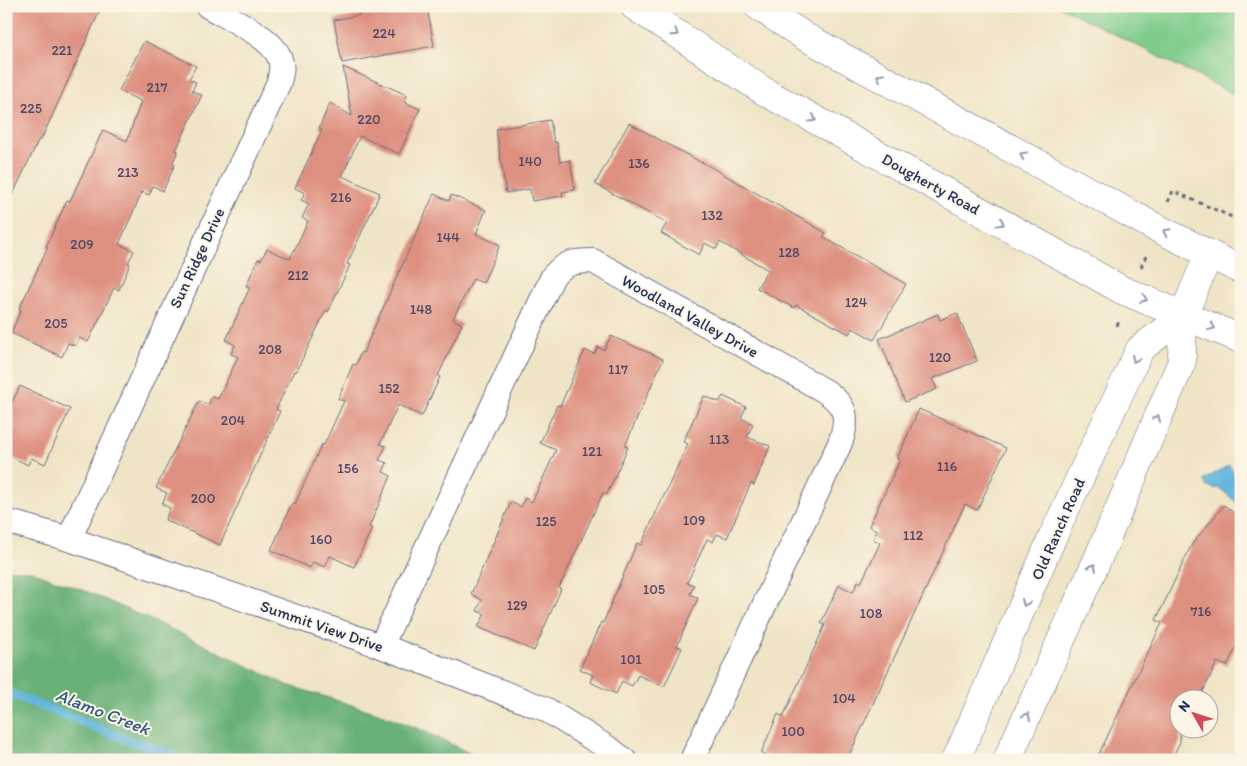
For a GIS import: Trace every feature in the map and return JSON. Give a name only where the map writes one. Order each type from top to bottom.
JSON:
[{"type":"main road","name":"Dougherty Road","points":[[634,6],[767,93],[1130,293],[1241,339]]},
{"type":"main road","points":[[758,6],[804,36],[1158,228],[1241,270]]},
{"type":"main road","name":"Old Ranch Road","points":[[1007,760],[1099,556],[1182,361],[1183,316],[1209,254]]},
{"type":"main road","name":"Old Ranch Road","points":[[956,760],[1054,536],[1140,349],[1183,316]]},
{"type":"street","name":"Sun Ridge Drive","points":[[68,539],[279,82],[282,70],[280,59],[273,46],[208,6]]},
{"type":"street","name":"Woodland Valley Drive","points":[[381,646],[552,276],[561,267],[575,261],[593,261],[825,391],[836,399],[844,412],[846,428],[840,443],[692,760]]},
{"type":"street","name":"Summit View Drive","points":[[6,521],[68,539],[381,646],[545,709],[624,760]]},
{"type":"path","points":[[1117,326],[1173,191],[1241,221]]},
{"type":"green space","points":[[1059,6],[1241,6],[1241,98]]},
{"type":"green space","points":[[6,569],[31,571],[88,592],[169,628],[287,685],[381,714],[424,731],[484,760],[6,760]]},
{"type":"water","points":[[1229,465],[1241,488],[1240,498],[1237,503],[1221,489],[1207,487],[1204,480]]},
{"type":"building","points":[[12,6],[102,6],[41,140],[39,139],[6,209],[6,20]]},
{"type":"building","points":[[357,6],[427,6],[434,46],[342,63],[334,20],[359,15]]},
{"type":"building","points":[[144,41],[196,66],[189,79],[196,82],[192,91],[202,95],[176,150],[178,151],[173,162],[175,164],[163,191],[153,186],[149,195],[142,192],[119,244],[134,251],[119,290],[114,288],[88,342],[79,338],[75,346],[68,343],[62,357],[11,333],[21,310],[19,309],[48,247],[46,247],[67,200],[70,201],[103,130],[127,141],[141,101],[119,91]]},
{"type":"building","points":[[343,67],[407,95],[404,102],[420,109],[399,154],[360,136],[342,176],[380,193],[347,264],[350,265],[328,312],[326,310],[276,409],[280,411],[220,545],[165,520],[170,508],[162,504],[167,493],[156,488],[199,401],[208,405],[212,397],[218,399],[238,357],[231,354],[235,345],[226,340],[250,287],[246,286],[258,259],[261,260],[267,249],[290,259],[308,221],[302,218],[309,204],[301,200],[305,193],[295,188],[322,130],[319,128],[330,103],[352,116]]},
{"type":"building","points":[[550,120],[554,142],[557,142],[560,162],[570,160],[575,190],[562,192],[563,196],[532,201],[530,189],[506,193],[496,129]]},
{"type":"building","points":[[629,123],[702,162],[826,233],[823,237],[906,284],[874,340],[853,328],[849,334],[796,305],[794,308],[757,288],[768,270],[720,242],[716,249],[705,243],[699,255],[661,233],[667,223],[595,184]]},
{"type":"building","points":[[434,194],[449,201],[451,195],[486,210],[476,234],[500,245],[483,283],[473,279],[453,319],[462,324],[422,416],[398,405],[380,444],[386,446],[379,460],[387,463],[383,472],[391,476],[369,527],[372,528],[354,567],[330,556],[325,567],[313,562],[310,568],[271,550],[292,503],[295,504],[322,444],[324,445],[344,401],[338,399],[353,364],[356,365],[361,352],[363,353]]},
{"type":"building","points":[[957,313],[977,361],[932,379],[937,389],[905,402],[879,339],[938,314],[940,320]]},
{"type":"building","points":[[611,336],[663,359],[625,446],[628,447],[607,494],[603,493],[559,588],[561,589],[534,651],[478,627],[485,614],[477,611],[482,600],[471,594],[511,502],[521,507],[525,498],[532,502],[556,450],[540,443],[557,405],[560,406],[585,350],[594,354],[598,347],[604,350]]},
{"type":"building","points":[[20,386],[70,409],[45,464],[31,458],[28,465],[6,454],[6,415]]},
{"type":"building","points":[[704,396],[719,402],[723,396],[746,407],[741,418],[753,424],[747,437],[770,446],[754,485],[751,483],[727,538],[717,534],[713,542],[707,539],[687,583],[694,585],[690,594],[698,598],[677,646],[682,648],[664,687],[638,675],[632,686],[622,681],[616,694],[590,682],[593,675],[580,669],[601,622],[603,623],[637,543],[641,545],[688,444],[683,442]]},
{"type":"building","points":[[919,409],[1006,448],[977,510],[965,504],[847,760],[776,760],[761,753],[778,714],[783,717],[825,625],[821,623],[839,585],[853,592],[858,581],[861,583],[880,543],[873,539],[877,530],[869,526],[900,460],[897,459]]},
{"type":"building","points":[[1224,505],[1241,519],[1241,637],[1227,666],[1217,662],[1205,688],[1170,688],[1170,738],[1180,738],[1180,742],[1171,760],[1096,760],[1162,623],[1156,620],[1192,544]]},
{"type":"waterway","name":"Alamo Creek","points":[[6,692],[123,738],[188,760]]}]
